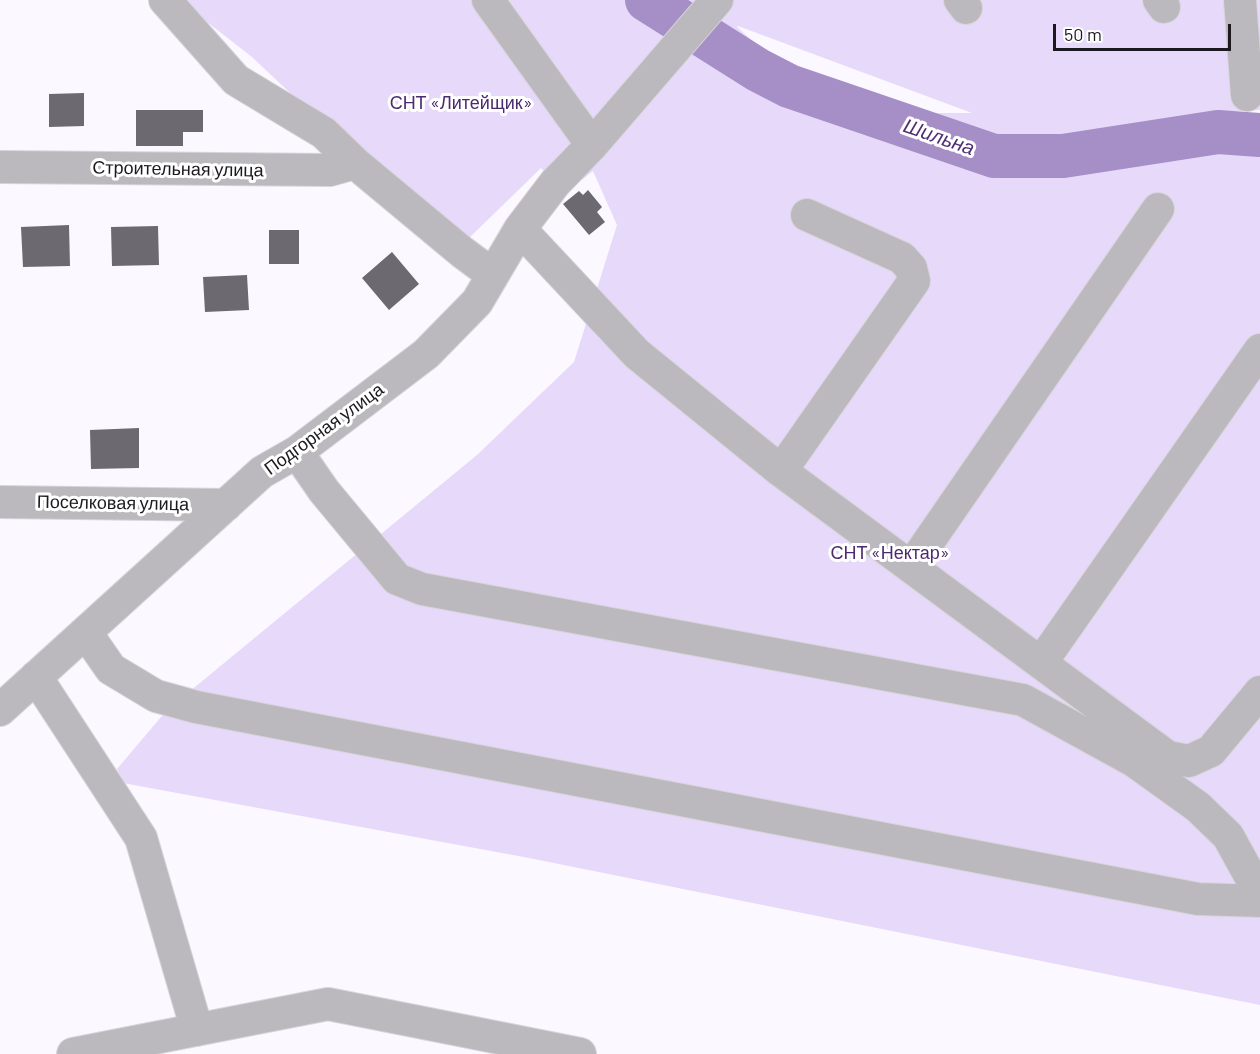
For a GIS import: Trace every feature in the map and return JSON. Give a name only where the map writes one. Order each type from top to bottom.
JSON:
[{"type":"street","points":[[165,0],[236,80],[324,133],[355,163],[462,252],[493,274]]},
{"type":"street","points":[[488,0],[592,145]]},
{"type":"street","name":"Подгорная улица","points":[[0,710],[262,472],[297,452],[426,354],[477,302],[520,229],[555,183],[592,145],[717,0]]},
{"type":"street","points":[[1240,0],[1251,37],[1247,95]]},
{"type":"street","name":"Строительная улица","points":[[0,167],[330,170],[355,163]]},
{"type":"street","points":[[911,567],[1158,209]]},
{"type":"street","points":[[781,471],[914,281],[911,268],[902,258],[807,215]]},
{"type":"street","points":[[520,229],[637,354],[781,471],[1168,757],[1189,761],[1210,751],[1257,703]]},
{"type":"street","points":[[1041,663],[1260,350]]},
{"type":"street","points":[[297,452],[324,491],[397,579],[422,589],[1023,700],[1134,761],[1198,807],[1228,836],[1260,894]]},
{"type":"street","name":"Поселковая улица","points":[[0,502],[226,505]]},
{"type":"street","points":[[86,633],[111,669],[156,696],[196,707],[1198,899],[1260,901]]},
{"type":"street","points":[[36,677],[141,838],[197,1030]]},
{"type":"street","points":[[73,1054],[328,1005],[580,1054]]},
{"type":"green space","name":"СНТ «Нектар»","points":[[179,0],[1260,0],[1260,110],[1185,115],[1260,116],[1260,1005],[529,858],[123,783],[117,769],[167,710],[477,455],[574,362],[617,225],[593,171],[564,194],[541,168],[469,238],[340,140],[252,57]],"holes":[[[738,26],[972,113],[919,113],[795,80]]]},
{"type":"building","points":[[84,93],[84,126],[49,127],[49,94]]},
{"type":"building","points":[[136,110],[203,110],[203,132],[183,132],[183,146],[136,146]]},
{"type":"building","points":[[588,190],[602,207],[597,212],[605,222],[589,235],[563,204],[579,191],[583,195]]},
{"type":"building","points":[[69,225],[70,266],[23,267],[21,227]]},
{"type":"building","points":[[158,226],[159,265],[112,266],[111,227]]},
{"type":"building","points":[[269,230],[299,230],[299,264],[269,264]]},
{"type":"building","points":[[392,252],[419,284],[389,310],[362,278]]},
{"type":"building","points":[[247,275],[249,310],[205,312],[203,277]]},
{"type":"building","points":[[139,428],[139,468],[91,469],[90,430]]},
{"type":"waterway","name":"Шильна","points":[[647,0],[758,70],[789,86],[994,156],[1063,156],[1218,132],[1260,135]]},
{"type":"park label","name":"СНТ «Литейщик»","points":[[461,103]]}]
